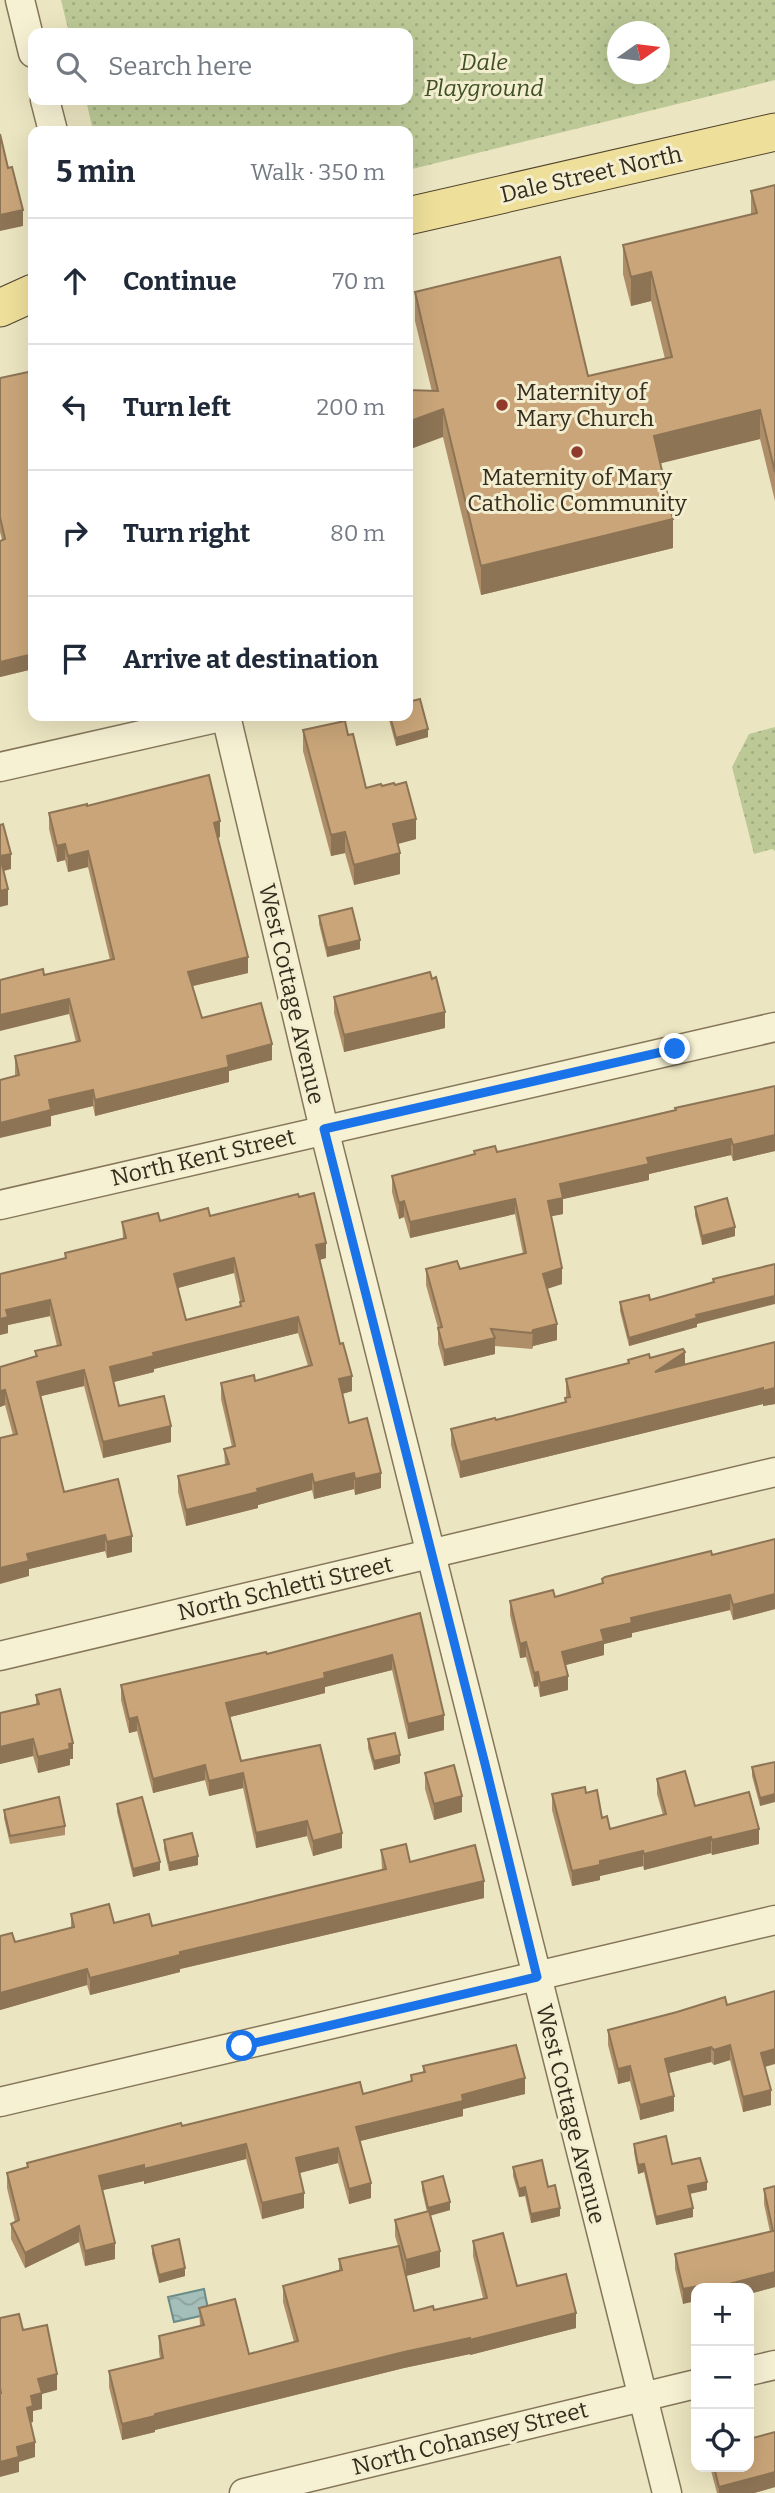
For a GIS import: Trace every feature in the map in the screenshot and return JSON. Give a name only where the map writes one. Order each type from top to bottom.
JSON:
[{"type":"main road","name":"Dale Street North","points":[[413,215],[775,132]]},
{"type":"main road","points":[[0,309],[28,295]]},
{"type":"main road","points":[[0,309],[28,308]]},
{"type":"street","points":[[20,0],[28,33]]},
{"type":"street","points":[[46,105],[52,126]]},
{"type":"street","points":[[0,767],[203,721]]},
{"type":"street","name":"West Cottage Avenue","points":[[226,721],[324,1129],[667,2493]]},
{"type":"street","name":"North Kent Street","points":[[0,1205],[775,1027]]},
{"type":"street","name":"North Schletti Street","points":[[0,1657],[775,1472]]},
{"type":"street","points":[[0,2102],[775,1920]]},
{"type":"street","points":[[754,2370],[775,2365]]},
{"type":"street","name":"North Cohansey Street","points":[[244,2493],[691,2385]]},
{"type":"green space","name":"Dale Playground","points":[[61,0],[775,0],[775,80],[413,169],[413,126],[92,126],[87,105],[413,105],[413,28],[68,28]]},
{"type":"green space","points":[[775,727],[775,851],[772,849],[754,854],[732,767],[749,734]]},
{"type":"water","points":[[204,2289],[209,2314],[174,2322],[168,2297]]},
{"type":"building","points":[[0,134],[8,168],[12,167],[23,210],[0,215]]},
{"type":"building","name":"Maternity of Mary Catholic Community","points":[[775,185],[775,472],[760,410],[654,436],[673,519],[481,566],[443,409],[413,420],[413,390],[438,391],[415,292],[560,257],[588,376],[672,357],[651,272],[631,277],[623,245],[757,213],[751,191]]},
{"type":"building","points":[[28,372],[28,655],[0,662],[0,541],[5,539],[0,517],[0,378]]},
{"type":"building","points":[[420,699],[428,729],[396,738],[391,721],[413,721],[413,701]]},
{"type":"building","points":[[345,721],[348,735],[353,734],[366,788],[406,782],[416,819],[393,824],[400,853],[354,865],[345,832],[331,835],[303,730]]},
{"type":"building","points":[[209,775],[220,821],[214,823],[248,957],[188,972],[202,1018],[261,1003],[272,1044],[227,1056],[229,1067],[95,1100],[93,1090],[49,1100],[51,1110],[0,1123],[0,1080],[19,1075],[15,1056],[80,1041],[69,999],[0,1015],[0,980],[43,969],[44,975],[114,959],[88,851],[68,856],[65,844],[57,846],[49,813]]},
{"type":"building","points":[[3,824],[11,854],[0,856],[0,825]]},
{"type":"building","points":[[0,857],[8,889],[0,891]]},
{"type":"building","points":[[352,908],[360,940],[327,948],[319,916]]},
{"type":"building","points":[[430,972],[432,979],[436,977],[445,1012],[344,1035],[334,997]]},
{"type":"building","points":[[775,1086],[775,1135],[733,1145],[731,1139],[647,1158],[649,1164],[560,1184],[563,1198],[548,1201],[562,1268],[543,1274],[557,1324],[533,1330],[532,1333],[491,1329],[495,1338],[444,1350],[438,1328],[442,1327],[426,1269],[457,1261],[460,1269],[526,1253],[515,1199],[410,1222],[404,1201],[399,1203],[392,1176],[495,1146],[497,1152]]},
{"type":"building","points":[[314,1193],[326,1243],[316,1245],[340,1344],[343,1343],[352,1376],[339,1379],[349,1423],[367,1418],[381,1473],[355,1479],[354,1473],[314,1483],[312,1474],[257,1489],[258,1492],[186,1510],[178,1476],[229,1464],[224,1449],[235,1446],[221,1383],[254,1375],[255,1381],[312,1365],[298,1317],[153,1353],[154,1356],[110,1367],[119,1406],[164,1396],[171,1426],[103,1442],[84,1370],[37,1382],[64,1492],[118,1479],[132,1536],[107,1542],[105,1535],[27,1554],[29,1561],[0,1568],[0,1438],[17,1434],[5,1390],[0,1391],[0,1367],[37,1356],[35,1351],[61,1345],[50,1300],[6,1310],[8,1317],[0,1319],[0,1274],[66,1258],[65,1253],[126,1238],[122,1222],[158,1213],[160,1221],[208,1208],[210,1216],[298,1194],[299,1197]],"holes":[[[234,1258],[244,1301],[240,1302],[241,1306],[186,1320],[174,1274]]]},
{"type":"building","points":[[727,1198],[735,1227],[702,1236],[695,1207]]},
{"type":"building","points":[[775,1264],[775,1296],[696,1315],[697,1318],[629,1338],[620,1302],[649,1295],[650,1300],[714,1282],[713,1279]]},
{"type":"building","points":[[775,1342],[775,1388],[763,1391],[763,1388],[460,1462],[451,1429],[566,1402],[565,1398],[570,1397],[566,1379],[629,1363],[628,1360],[649,1354],[650,1358],[683,1349],[685,1352],[655,1372]]},
{"type":"building","points":[[775,1539],[775,1594],[733,1605],[730,1595],[631,1618],[632,1623],[601,1630],[604,1641],[562,1652],[568,1676],[540,1683],[538,1672],[534,1673],[526,1642],[520,1644],[510,1601],[553,1590],[555,1597],[603,1583],[602,1579],[605,1577],[711,1551],[712,1555]]},
{"type":"building","points":[[420,1613],[444,1715],[408,1724],[392,1655],[324,1673],[325,1678],[226,1703],[241,1761],[320,1745],[342,1833],[313,1841],[307,1821],[256,1833],[243,1773],[209,1781],[205,1765],[153,1779],[137,1717],[129,1719],[121,1685],[266,1652],[267,1654]]},
{"type":"building","points":[[60,1689],[73,1743],[69,1744],[70,1749],[38,1757],[33,1739],[0,1747],[0,1713],[39,1704],[36,1695]]},
{"type":"building","points":[[395,1733],[400,1755],[374,1761],[368,1739]]},
{"type":"building","points":[[775,1762],[775,1794],[760,1798],[752,1767]]},
{"type":"building","points":[[454,1765],[462,1796],[434,1804],[425,1773]]},
{"type":"building","points":[[685,1771],[695,1806],[749,1792],[759,1829],[712,1840],[711,1837],[644,1854],[643,1851],[572,1871],[552,1794],[585,1787],[586,1793],[597,1790],[602,1818],[607,1816],[610,1829],[666,1814],[657,1779]]},
{"type":"building","points":[[59,1797],[65,1826],[10,1836],[4,1810]]},
{"type":"building","points":[[142,1797],[160,1862],[133,1869],[117,1804]]},
{"type":"building","points":[[192,1833],[198,1856],[169,1863],[164,1840]]},
{"type":"building","points":[[406,1844],[410,1862],[475,1845],[484,1881],[180,1952],[180,1955],[90,1978],[87,1969],[0,1993],[0,1936],[12,1933],[15,1942],[74,1927],[71,1914],[109,1904],[114,1923],[149,1914],[152,1926],[386,1869],[381,1850]]},
{"type":"building","points":[[775,1991],[775,2049],[761,2053],[771,2090],[743,2097],[730,2045],[714,2050],[711,2047],[665,2059],[674,2096],[640,2105],[630,2066],[618,2069],[608,2030],[725,1997],[727,2005]]},
{"type":"building","points":[[516,2045],[525,2078],[462,2095],[463,2101],[356,2127],[371,2183],[349,2189],[338,2148],[296,2158],[304,2193],[262,2203],[246,2144],[144,2169],[144,2165],[99,2176],[115,2243],[85,2251],[79,2226],[25,2253],[11,2224],[19,2220],[7,2173],[28,2167],[27,2163],[181,2123],[182,2126],[360,2082],[363,2094],[412,2081],[411,2075],[425,2072],[423,2066]]},
{"type":"building","points":[[666,2136],[672,2164],[700,2158],[707,2182],[688,2186],[693,2208],[656,2217],[644,2164],[638,2165],[634,2144]]},
{"type":"building","points":[[542,2160],[548,2187],[555,2185],[560,2208],[531,2214],[525,2187],[519,2189],[513,2167]]},
{"type":"building","points":[[443,2176],[450,2202],[428,2208],[422,2182]]},
{"type":"building","points":[[775,2186],[775,2272],[733,2283],[691,2283],[691,2287],[683,2289],[675,2254],[773,2231],[764,2189]]},
{"type":"building","points":[[429,2211],[440,2251],[406,2260],[395,2220]]},
{"type":"building","points":[[503,2233],[517,2286],[566,2274],[576,2313],[470,2340],[404,2352],[122,2424],[109,2371],[163,2358],[159,2336],[204,2325],[199,2308],[235,2299],[249,2354],[298,2341],[283,2286],[342,2270],[339,2259],[399,2246],[414,2311],[433,2306],[434,2310],[487,2298],[473,2241]]},
{"type":"building","points":[[179,2239],[185,2268],[159,2275],[152,2246]]},
{"type":"building","points":[[19,2314],[23,2330],[47,2325],[57,2374],[38,2379],[42,2393],[31,2396],[33,2406],[27,2408],[35,2442],[17,2447],[19,2457],[0,2462],[0,2318]]},
{"type":"building","points":[[775,2432],[775,2472],[719,2487],[715,2472],[754,2472],[754,2438]]},
{"type":"place","name":"Maternity of Mary Church","points":[[502,405]]},
{"type":"place","name":"Maternity of Mary Catholic Community","points":[[577,452]]},
{"type":"route","points":[[242,2046],[537,1977],[324,1129],[675,1049]]}]
